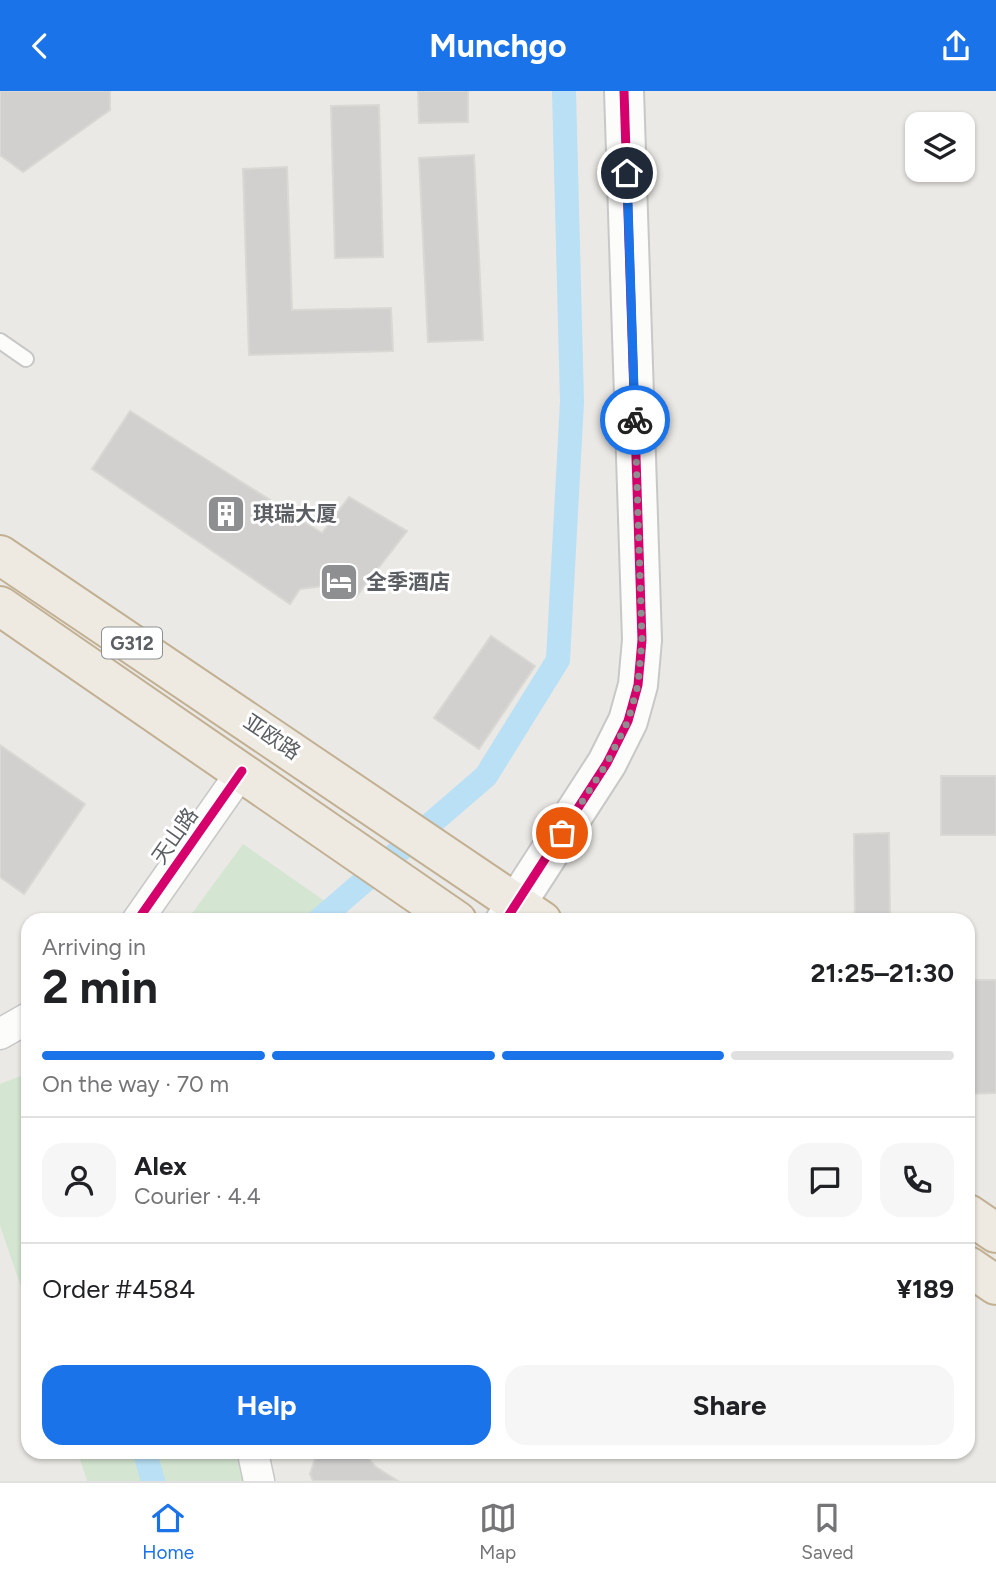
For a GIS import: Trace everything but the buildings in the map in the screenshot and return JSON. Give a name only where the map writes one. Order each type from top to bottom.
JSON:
[{"type":"highway","name":"亚欧路","points":[[0,555],[263,730],[475,877],[520,913]]},
{"type":"highway","name":"G312","points":[[0,606],[447,913]]},
{"type":"highway","points":[[975,1219],[996,1233]]},
{"type":"highway","points":[[975,1271],[996,1285]]},
{"type":"street","points":[[523,913],[607,763],[628,721],[638,685],[642,640],[624,91]]},
{"type":"street","name":"天山路","points":[[143,913],[242,771]]},
{"type":"street","points":[[0,1034],[21,1022]]},
{"type":"street","points":[[254,1459],[259,1481]]},
{"type":"lane","points":[[0,341],[26,359]]},
{"type":"green space","points":[[243,844],[342,913],[192,913]]},
{"type":"green space","points":[[21,1076],[21,1287],[0,1226],[0,1084]]},
{"type":"green space","points":[[80,1459],[240,1459],[244,1481],[87,1481]]},
{"type":"waterway","points":[[327,913],[486,776],[558,660],[572,402],[564,91]]},
{"type":"waterway","points":[[147,1459],[153,1481]]},
{"type":"cycle path","points":[[510,913],[607,763],[628,721],[638,685],[642,640],[624,91]]},
{"type":"cycle path","points":[[143,913],[242,771]]},
{"type":"way so far","points":[[562,833],[607,763],[628,721],[638,685],[642,640],[635,420]]},
{"type":"place","name":"琪瑞大厦","points":[[226,514]]},
{"type":"place","name":"全季酒店","points":[[339,582]]},
{"type":"route","points":[[627,173],[635,420]]}]
